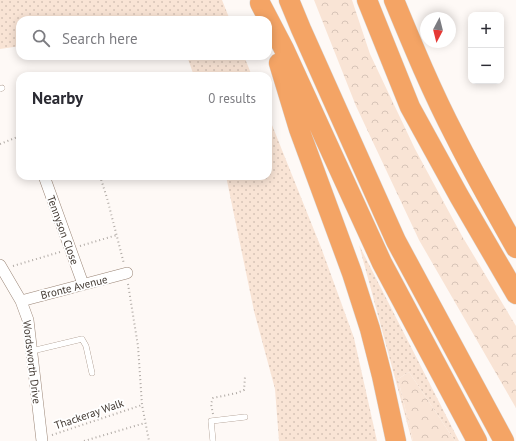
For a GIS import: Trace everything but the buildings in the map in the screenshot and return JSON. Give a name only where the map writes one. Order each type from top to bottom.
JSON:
[{"type":"highway","points":[[289,0],[300,29],[396,241],[504,441]]},
{"type":"highway","points":[[367,0],[410,107],[459,196],[516,294]]},
{"type":"highway","points":[[394,0],[415,52],[454,136],[516,248]]},
{"type":"highway","points":[[272,27],[284,49],[382,263],[477,441]]},
{"type":"highway","points":[[272,41],[299,129],[352,273],[370,329],[396,441]]},
{"type":"street","name":"Tennyson Close","points":[[45,180],[83,284]]},
{"type":"street","name":"Wordsworth Drive","points":[[0,265],[5,284],[21,301],[28,320],[42,440]]},
{"type":"street","name":"Bronte Avenue","points":[[21,301],[127,274]]},
{"type":"lane","points":[[32,351],[82,339],[86,346],[92,372]]},
{"type":"lane","points":[[213,441],[212,421],[244,417]]},
{"type":"path","points":[[0,144],[16,138]]},
{"type":"path","points":[[101,180],[127,274],[138,346],[142,405],[149,441]]},
{"type":"path","points":[[216,421],[211,409],[213,398],[244,390],[245,377]]},
{"type":"path","name":"Thackeray Walk","points":[[42,440],[142,405]]},
{"type":"path","points":[[84,441],[145,423]]},
{"type":"green space","points":[[0,0],[222,0],[228,16],[16,16],[16,47],[0,49]]},
{"type":"green space","points":[[314,0],[352,0],[370,54],[415,149],[462,236],[516,326],[516,408],[419,240],[356,106]]},
{"type":"green space","points":[[188,60],[246,60],[250,72],[193,72]]},
{"type":"green space","points":[[272,125],[322,250],[354,338],[377,441],[279,441],[275,389],[254,311],[227,180],[272,180]]},
{"type":"green space","points":[[359,245],[459,441],[455,441],[409,372],[398,379],[412,441]]},
{"type":"green space","points":[[409,372],[455,441],[413,441],[398,379]]}]
